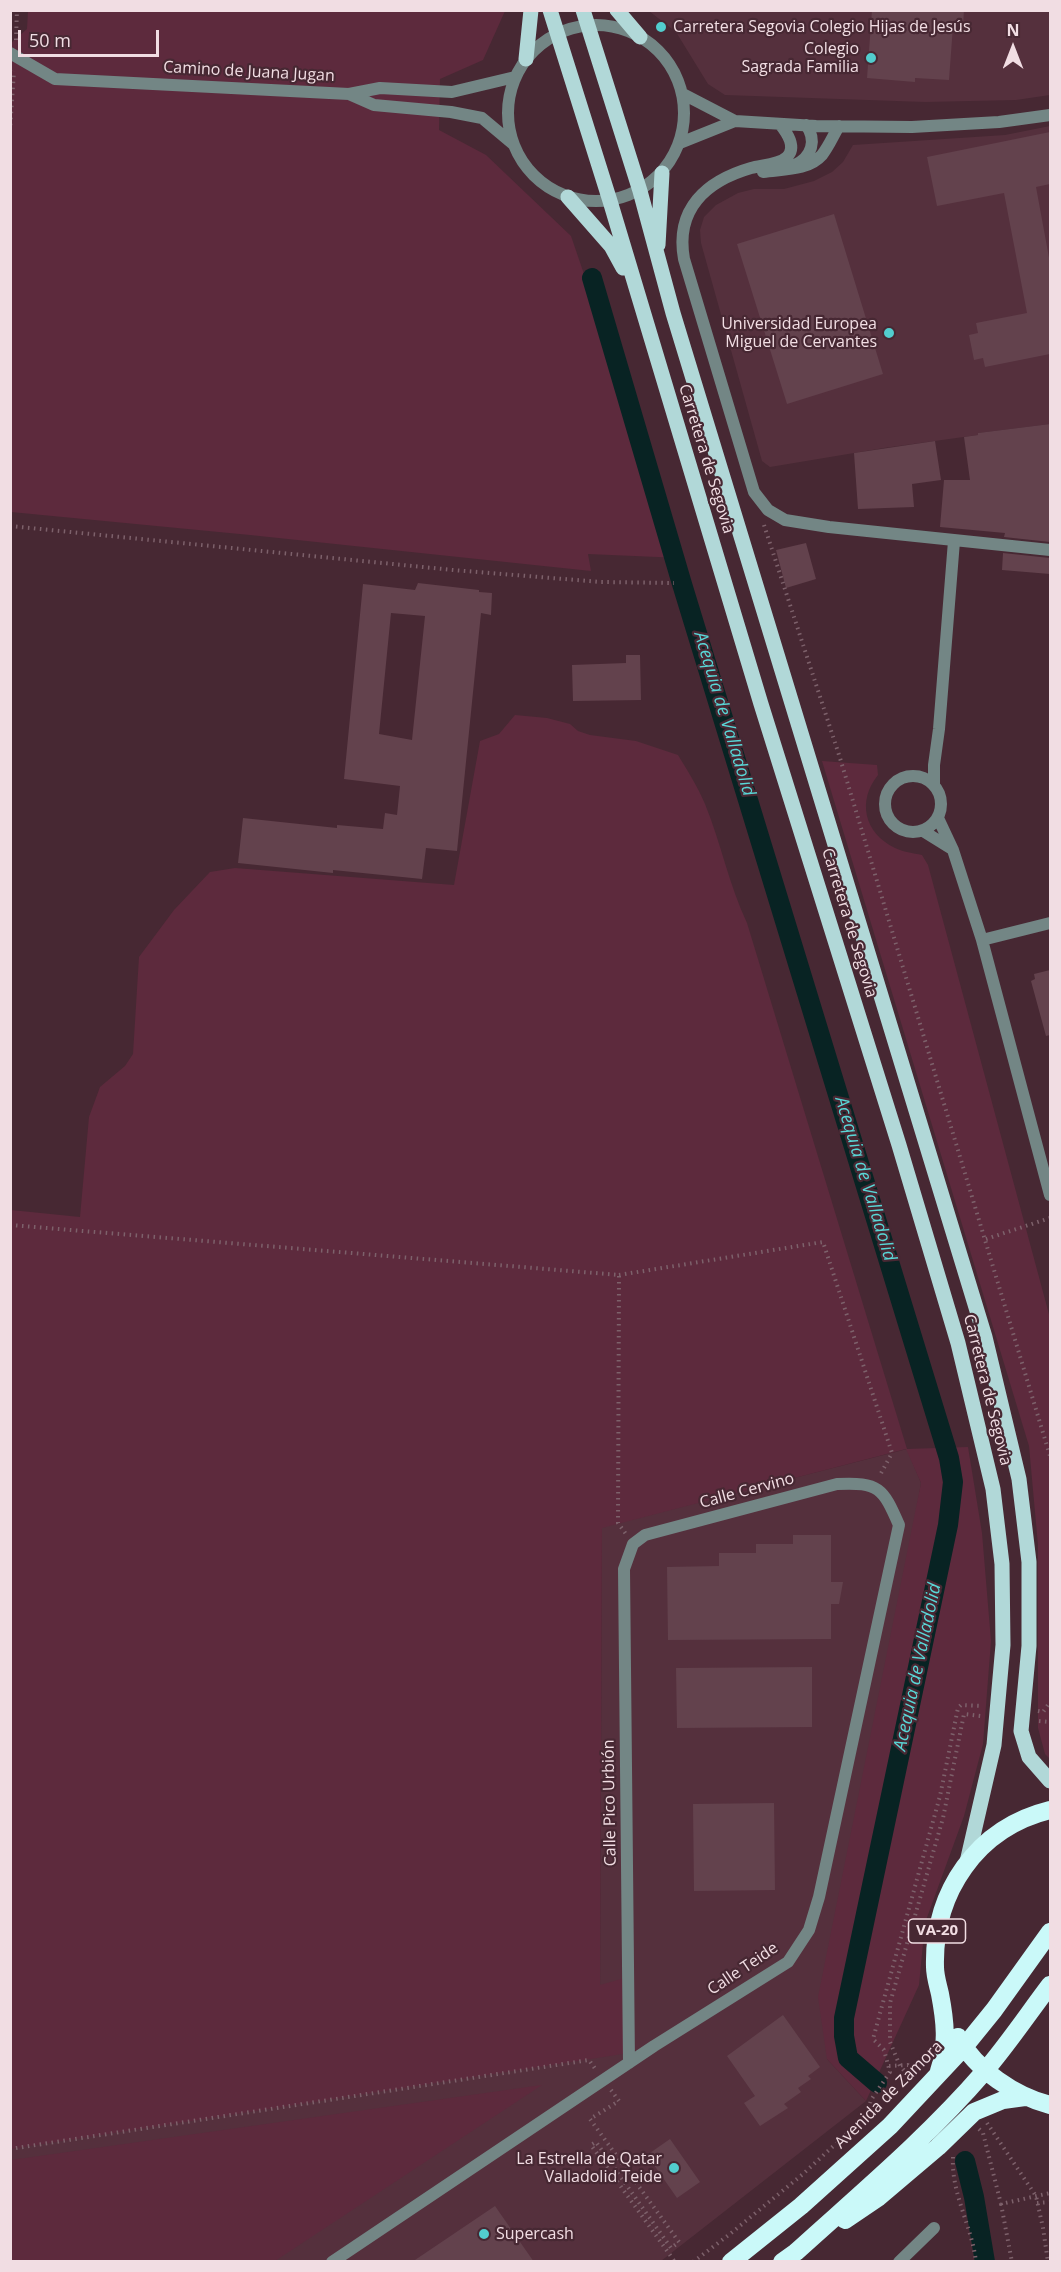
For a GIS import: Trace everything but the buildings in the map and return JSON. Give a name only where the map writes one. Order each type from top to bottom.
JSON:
[{"type":"highway","name":"VA-20","points":[[1050,1810],[1035,1814],[1010,1826],[987,1842],[967,1862],[948,1895],[937,1931],[935,1969],[942,2006],[964,2047],[985,2071],[1026,2097],[1050,2105]]},
{"type":"highway","name":"Avenida de Zamora","points":[[731,2262],[801,2206],[890,2126],[929,2075],[964,2047],[994,2010],[1050,1932]]},
{"type":"highway","points":[[789,2257],[910,2149],[985,2071],[1050,1984]]},
{"type":"highway","points":[[929,2075],[944,2058],[942,2006]]},
{"type":"highway","points":[[789,2257],[879,2197],[939,2147],[974,2112],[1003,2100],[1026,2097]]},
{"type":"main road","points":[[526,59],[531,10]]},
{"type":"main road","name":"Carretera de Segovia","points":[[550,10],[958,1343],[993,1489],[1002,1564],[1003,1645],[994,1745],[967,1862]]},
{"type":"main road","points":[[617,10],[640,37]]},
{"type":"main road","name":"Carretera de Segovia","points":[[586,18],[985,1337],[1019,1479],[1029,1563],[1029,1646],[1022,1731],[1029,1757],[1050,1781]]},
{"type":"main road","points":[[658,260],[662,173]]},
{"type":"main road","points":[[568,197],[611,246],[637,291]]},
{"type":"street","points":[[586,18],[640,37],[652,45],[668,62],[683,94],[684,119],[680,143],[662,173],[640,191],[610,201],[589,202],[568,197],[550,189],[534,177],[521,161],[513,144],[507,114],[508,101],[515,77],[526,59],[540,45],[557,34],[572,28],[586,18]]},
{"type":"street","name":"Camino de Juana Jugan","points":[[13,55],[55,79],[349,94],[380,88],[452,92],[515,77]]},
{"type":"street","name":"Camino de Juana Jugan","points":[[349,94],[374,105],[451,112],[482,118],[513,144]]},
{"type":"street","points":[[683,94],[735,122]]},
{"type":"street","points":[[680,143],[735,122],[912,127],[999,122],[1050,115]]},
{"type":"street","points":[[780,124],[790,141],[791,150],[788,156],[779,161],[729,175],[704,191],[686,220],[682,248],[754,492],[768,510],[785,520],[954,541],[1050,550]]},
{"type":"street","points":[[789,168],[806,158],[812,147],[813,138],[806,125]]},
{"type":"street","points":[[729,175],[808,165],[816,161],[828,147],[839,126]]},
{"type":"street","points":[[934,785],[922,777],[912,776],[894,783],[884,800],[888,819],[894,826],[913,833],[923,831],[934,824],[938,818],[941,801],[934,785],[934,765],[954,541]]},
{"type":"street","points":[[922,777],[934,765]]},
{"type":"street","points":[[938,818],[953,850],[982,940],[1050,1195]]},
{"type":"street","points":[[923,831],[953,850]]},
{"type":"street","points":[[982,940],[1050,923]]},
{"type":"street","name":"Calle Cervino","points":[[633,1544],[645,1535],[837,1484],[857,1483],[874,1487]]},
{"type":"street","name":"Calle Teide","points":[[332,2262],[628,2063],[788,1962],[809,1930],[819,1897],[899,1525],[887,1497],[874,1487]]},
{"type":"street","name":"Calle Pico Urbión","points":[[628,2063],[624,1569],[633,1544]]},
{"type":"street","points":[[899,2262],[934,2229]]},
{"type":"path","points":[[10,131],[17,10]]},
{"type":"path","points":[[768,510],[762,520],[840,758],[1050,1456]]},
{"type":"path","points":[[10,526],[464,571],[602,582],[674,583]]},
{"type":"path","points":[[986,1239],[1050,1218]]},
{"type":"path","points":[[10,1226],[619,1275],[823,1242],[892,1453],[874,1487]]},
{"type":"path","points":[[619,1275],[618,1523],[633,1544]]},
{"type":"path","points":[[1043,1712],[1050,1702]]},
{"type":"path","points":[[693,2262],[803,2174],[867,2115],[871,2100],[890,2072],[884,2050],[873,2039],[940,1796],[958,1708],[961,1705],[983,1706]]},
{"type":"path","points":[[913,2080],[900,2066],[890,2042],[890,2003],[943,1818],[964,1714],[985,1716]]},
{"type":"path","points":[[1039,1721],[1050,1722]]},
{"type":"path","points":[[10,2149],[590,2060],[619,2101],[590,2119],[679,2242],[671,2248],[596,2142],[591,2145],[675,2262]]},
{"type":"path","points":[[889,2066],[908,2065],[929,2075]]},
{"type":"path","points":[[987,2123],[1036,2196],[1048,2262]]},
{"type":"path","points":[[978,2129],[983,2133],[1001,2204],[1012,2262]]},
{"type":"path","points":[[953,2156],[956,2191],[975,2249],[976,2262]]},
{"type":"path","points":[[1001,2204],[1050,2193]]},
{"type":"path","points":[[1038,2203],[1050,2202]]},
{"type":"shaded area","points":[[28,11],[505,11],[483,60],[440,79],[439,130],[486,155],[571,236],[681,558],[588,554],[591,571],[11,512],[10,44],[27,29]]},
{"type":"shaded area","name":"Colegio Sagrada Familia","points":[[649,11],[1050,11],[1050,95],[1016,100],[925,102],[725,95],[708,84],[676,32]]},
{"type":"shaded area","name":"Universidad Europea Miguel de Cervantes","points":[[1050,126],[1050,424],[978,433],[978,435],[770,467],[762,461],[701,243],[700,230],[704,217],[716,205],[738,193],[754,189],[784,189],[814,181],[832,172],[843,162],[853,145],[1005,135]]},
{"type":"shaded area","points":[[515,715],[547,718],[570,724],[578,731],[590,735],[636,741],[678,755],[705,804],[747,923],[907,1449],[968,1447],[982,1533],[991,1641],[983,1744],[964,1816],[925,1923],[919,1985],[866,2101],[827,2059],[818,1997],[921,1483],[906,1449],[602,1528],[600,1985],[628,1977],[629,2053],[11,2149],[11,1210],[80,1217],[89,1117],[100,1087],[125,1066],[133,1054],[139,957],[174,910],[210,872],[235,868],[454,885],[480,741],[499,734]]},
{"type":"shaded area","points":[[822,761],[877,765],[878,775],[867,795],[867,816],[870,825],[885,842],[898,849],[922,855],[928,865],[1050,1318],[1050,1759],[1045,1754],[1038,1728],[1038,1545],[1029,1446]]},
{"type":"shaded area","points":[[907,1449],[921,1483],[827,2059],[866,2101],[661,2261],[11,2261],[10,2055],[600,1986],[602,1527]]},
{"type":"shaded area","points":[[542,2085],[275,2261],[11,2261],[11,2160]]},
{"type":"waterway","name":"Acequia de Valladolid","points":[[592,278],[682,584],[949,1458],[953,1482],[948,1525],[844,2018],[848,2058],[877,2083]]},
{"type":"waterway","name":"Acequia de Valladolid","points":[[965,2161],[974,2197],[985,2262]]},
{"type":"place","name":"Carretera Segovia Colegio Hijas de Jesús","points":[[661,27]]},
{"type":"place","name":"Colegio Sagrada Familia","points":[[871,58]]},
{"type":"place","name":"Universidad Europea Miguel de Cervantes","points":[[889,333]]},
{"type":"place","name":"La Estrella de Qatar Valladolid Teide","points":[[674,2168]]},
{"type":"place","name":"Supercash","points":[[484,2234]]}]
